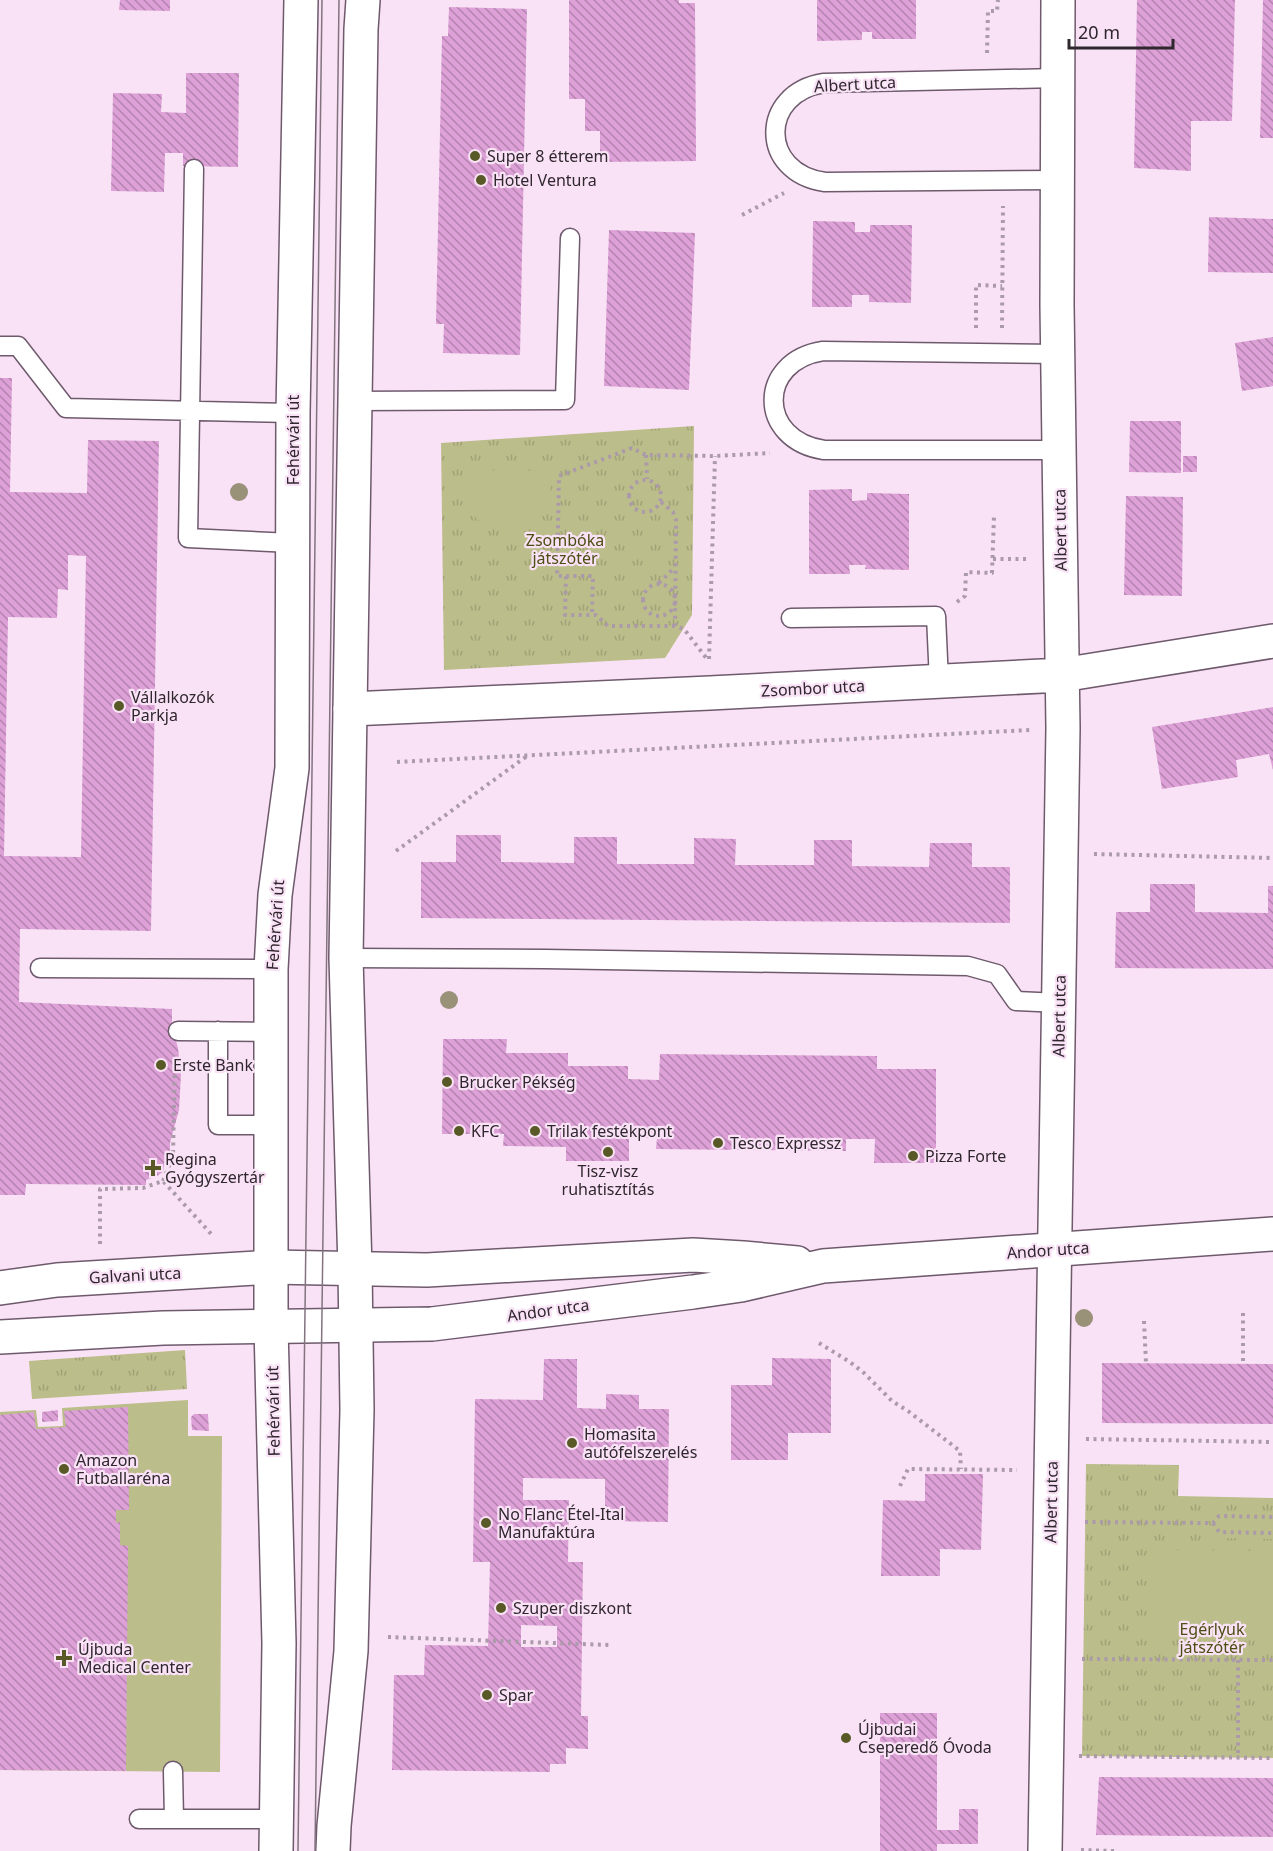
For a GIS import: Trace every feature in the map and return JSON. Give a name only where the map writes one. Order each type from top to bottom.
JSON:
[{"type":"street","name":"Fehérvári út","points":[[276,1851],[279,1643],[271,1327],[271,969],[275,895],[292,768],[293,413],[301,0]]},
{"type":"street","points":[[333,1851],[351,1651],[356,1422],[355,1269],[346,958],[354,401],[363,0]]},
{"type":"street","name":"Albert utca","points":[[1045,1851],[1063,728],[1057,180],[1059,0]]},
{"type":"street","name":"Zsombor utca","points":[[350,709],[1062,675],[1273,640]]},
{"type":"street","name":"Andor utca","points":[[271,1327],[432,1324],[741,1285],[823,1266],[1273,1234]]},
{"type":"street","name":"Andor utca","points":[[271,1267],[427,1270],[693,1256],[743,1258],[823,1266]]},
{"type":"street","name":"Galvani utca","points":[[0,1288],[57,1280],[271,1267]]},
{"type":"street","points":[[0,1337],[163,1328],[271,1327]]},
{"type":"lane","name":"Albert utca","points":[[809,180],[784,162],[777,148],[775,133],[781,111],[795,92],[809,85],[1058,78]]},
{"type":"lane","points":[[194,169],[188,538],[292,543]]},
{"type":"lane","points":[[809,180],[825,182],[1057,180]]},
{"type":"lane","points":[[354,401],[565,400],[570,238]]},
{"type":"lane","points":[[0,345],[18,346],[66,408],[293,413]]},
{"type":"lane","points":[[1058,354],[823,351],[808,353],[783,371],[776,385],[774,401],[776,416],[784,430],[795,441],[824,450],[1059,450]]},
{"type":"lane","points":[[791,618],[936,616],[939,681]]},
{"type":"lane","points":[[346,958],[511,958],[968,966],[997,974],[1016,1001],[1060,1003]]},
{"type":"lane","points":[[40,968],[271,969]]},
{"type":"lane","points":[[177,1040],[218,1032],[271,1032]]},
{"type":"lane","points":[[218,1032],[218,1125],[272,1125]]},
{"type":"lane","points":[[173,1771],[174,1819]]},
{"type":"lane","points":[[139,1819],[277,1819]]},
{"type":"path","points":[[986,79],[988,11],[997,11],[998,0]]},
{"type":"path","points":[[742,215],[809,180]]},
{"type":"path","points":[[1001,353],[1004,181]]},
{"type":"path","points":[[975,353],[976,285],[1002,286]]},
{"type":"path","points":[[592,615],[593,576],[557,576],[560,476],[632,448],[646,455],[715,456],[797,452],[809,447]]},
{"type":"path","points":[[646,455],[647,480]]},
{"type":"path","points":[[566,576],[565,615],[596,615],[608,626],[675,626],[684,629],[709,662],[715,456]]},
{"type":"path","points":[[647,480],[658,486],[662,493],[661,502],[656,509],[648,512],[640,511],[633,506],[629,498],[632,486],[639,481],[647,480]]},
{"type":"path","points":[[661,502],[672,512],[676,520],[675,626]]},
{"type":"path","points":[[936,616],[965,596],[966,572],[992,573],[994,516]]},
{"type":"path","points":[[993,559],[1029,559]]},
{"type":"path","points":[[658,584],[676,567]]},
{"type":"path","points":[[658,584],[666,585],[672,590],[675,601],[673,608],[664,615],[653,615],[647,611],[642,601],[651,585],[658,584]]},
{"type":"path","points":[[397,762],[1063,728]]},
{"type":"path","points":[[396,851],[527,755]]},
{"type":"path","points":[[1062,854],[1273,858]]},
{"type":"path","points":[[100,1244],[100,1187],[143,1188],[163,1181],[173,1156],[177,1040]]},
{"type":"path","points":[[163,1181],[213,1236]]},
{"type":"path","points":[[1243,1313],[1243,1364]]},
{"type":"path","points":[[1144,1321],[1146,1363]]},
{"type":"path","points":[[819,1343],[850,1362],[892,1401],[960,1452],[962,1469]]},
{"type":"path","points":[[1086,1439],[1273,1442]]},
{"type":"path","points":[[900,1486],[908,1469],[1052,1471]]},
{"type":"path","points":[[1085,1522],[1213,1523],[1219,1516],[1273,1517]]},
{"type":"path","points":[[1213,1523],[1219,1532],[1273,1533]]},
{"type":"path","points":[[387,1637],[609,1645]]},
{"type":"path","points":[[1049,1658],[1273,1660]]},
{"type":"path","points":[[1238,1660],[1238,1757]]},
{"type":"path","points":[[1046,1756],[1273,1758]]},
{"type":"path","points":[[1081,1850],[1115,1851]]},
{"type":"green space","name":"Zsombóka játszótér","points":[[694,426],[692,615],[665,658],[444,670],[441,443]]},
{"type":"green space","points":[[463,470],[551,471],[547,506],[537,520],[528,526],[507,530],[486,525],[477,519],[467,505],[463,491]]},
{"type":"green space","points":[[185,1350],[187,1389],[32,1399],[29,1361]]},
{"type":"green space","points":[[188,1400],[188,1436],[222,1436],[220,1772],[0,1770],[0,1412],[36,1410],[38,1427],[63,1426],[62,1408]]},
{"type":"green space","name":"Egérlyuk játszótér","points":[[1086,1464],[1179,1465],[1178,1496],[1273,1498],[1273,1758],[1082,1756]]},
{"type":"green space","points":[[1213,1511],[1273,1512],[1273,1539],[1213,1538]]},
{"type":"green space","name":"Egérlyuk játszótér","points":[[1152,1550],[1273,1551],[1273,1641],[1151,1639]]},
{"type":"building","points":[[120,0],[170,0],[170,11],[119,10]]},
{"type":"building","points":[[569,0],[679,0],[679,3],[695,3],[696,161],[600,162],[600,131],[585,131],[585,99],[569,99]]},
{"type":"building","points":[[817,0],[916,0],[916,39],[872,39],[872,32],[862,32],[862,40],[817,41]]},
{"type":"building","points":[[1137,0],[1235,0],[1232,121],[1191,121],[1191,171],[1134,168]]},
{"type":"building","points":[[1263,0],[1273,0],[1273,138],[1260,138]]},
{"type":"building","name":"Hotel Ventura","points":[[449,7],[527,9],[520,355],[443,353],[444,324],[436,324],[442,36],[448,36]]},
{"type":"building","points":[[186,73],[239,73],[238,167],[183,166],[183,153],[165,153],[164,192],[111,191],[113,93],[162,94],[161,112],[186,113]]},
{"type":"building","points":[[1209,217],[1273,219],[1273,273],[1208,272]]},
{"type":"building","points":[[813,221],[855,222],[855,232],[870,232],[870,225],[912,225],[911,303],[869,302],[869,295],[852,295],[852,307],[812,307]]},
{"type":"building","points":[[609,230],[695,233],[689,390],[604,386]]},
{"type":"building","points":[[1273,337],[1273,386],[1242,391],[1235,343]]},
{"type":"building","points":[[0,378],[12,378],[10,492],[87,493],[88,440],[159,441],[151,931],[20,929],[19,1002],[172,1009],[172,1026],[178,1048],[181,1074],[179,1110],[170,1143],[170,1159],[165,1159],[163,1172],[146,1180],[146,1185],[26,1184],[25,1195],[0,1195]],"holes":[[[68,555],[86,556],[81,857],[4,856],[8,617],[57,618],[58,589],[68,590]]]},
{"type":"building","points":[[1130,421],[1181,421],[1181,473],[1129,472]]},
{"type":"building","points":[[1183,456],[1197,456],[1197,472],[1183,472]]},
{"type":"building","points":[[852,489],[852,501],[867,500],[867,493],[909,494],[909,570],[865,569],[866,565],[849,565],[850,574],[809,574],[809,490]]},
{"type":"building","points":[[1126,496],[1183,497],[1182,596],[1124,595]]},
{"type":"building","points":[[1273,707],[1273,770],[1269,754],[1236,760],[1238,777],[1162,789],[1152,727]]},
{"type":"building","points":[[456,835],[501,835],[501,862],[574,863],[574,837],[617,837],[617,864],[694,864],[694,838],[736,839],[735,865],[814,865],[814,840],[852,840],[852,866],[929,867],[930,843],[972,843],[972,867],[1010,867],[1010,923],[421,918],[421,862],[456,862]]},
{"type":"building","points":[[1150,884],[1195,884],[1195,912],[1268,913],[1268,886],[1273,886],[1273,969],[1115,968],[1116,912],[1150,912]]},
{"type":"building","points":[[443,1039],[507,1039],[506,1053],[568,1053],[568,1066],[628,1066],[628,1079],[659,1080],[660,1054],[877,1056],[877,1069],[936,1069],[936,1163],[874,1163],[875,1139],[846,1139],[846,1151],[656,1149],[657,1138],[629,1138],[629,1161],[566,1161],[566,1147],[503,1146],[504,1134],[442,1134]]},
{"type":"building","points":[[772,1358],[831,1359],[831,1433],[788,1433],[788,1460],[731,1460],[731,1385],[772,1385]]},
{"type":"building","points":[[544,1359],[577,1359],[577,1408],[606,1409],[606,1394],[639,1395],[639,1409],[669,1409],[668,1522],[605,1521],[605,1479],[523,1478],[523,1500],[569,1500],[568,1562],[583,1562],[581,1716],[588,1716],[588,1749],[566,1748],[566,1764],[550,1764],[550,1772],[392,1770],[394,1675],[424,1675],[425,1645],[488,1646],[490,1562],[473,1562],[475,1399],[543,1400]],"holes":[[[521,1625],[557,1626],[557,1647],[521,1647]]]},
{"type":"building","points":[[1102,1363],[1273,1364],[1273,1424],[1102,1423]]},
{"type":"building","name":"Újbuda Medical Center","points":[[128,1407],[129,1510],[116,1510],[116,1523],[120,1522],[120,1545],[128,1546],[126,1771],[0,1770],[0,1415],[34,1412],[36,1429],[66,1427],[64,1411]]},
{"type":"building","points":[[58,1410],[58,1421],[42,1422],[42,1412]]},
{"type":"building","points":[[194,1414],[208,1414],[209,1431],[192,1430],[191,1417]]},
{"type":"building","points":[[925,1474],[983,1474],[981,1550],[940,1549],[940,1576],[881,1576],[883,1500],[925,1501]]},
{"type":"building","points":[[880,1713],[937,1713],[937,1830],[959,1830],[959,1809],[978,1809],[978,1844],[937,1844],[937,1851],[880,1851]]},
{"type":"building","points":[[1099,1777],[1273,1778],[1273,1837],[1096,1835]]},
{"type":"tram line","points":[[298,1851],[322,0]]},
{"type":"tram line","points":[[315,1851],[339,0]]},
{"type":"place","name":"Super 8 étterem","points":[[475,156]]},
{"type":"place","name":"Hotel Ventura","points":[[481,180]]},
{"type":"place","name":"Vállalkozók Parkja","points":[[119,706]]},
{"type":"place","name":"Erste Bank","points":[[161,1065]]},
{"type":"place","name":"Brucker Pékség","points":[[447,1082]]},
{"type":"place","name":"KFC","points":[[459,1131]]},
{"type":"place","name":"Trilak festékpont","points":[[535,1131]]},
{"type":"place","name":"Tesco Expressz","points":[[718,1143]]},
{"type":"place","name":"Tisz-visz ruhatisztítás","points":[[608,1152]]},
{"type":"place","name":"Pizza Forte","points":[[913,1156]]},
{"type":"place","name":"Regina Gyógyszertár","points":[[153,1168]]},
{"type":"place","name":"Homasita autófelszerelés","points":[[572,1443]]},
{"type":"place","name":"Amazon Futballaréna","points":[[64,1469]]},
{"type":"place","name":"No Flanc Étel-Ital Manufaktúra","points":[[486,1523]]},
{"type":"place","name":"Szuper diszkont","points":[[501,1608]]},
{"type":"place","name":"Újbuda Medical Center","points":[[64,1658]]},
{"type":"place","name":"Spar","points":[[487,1695]]},
{"type":"place","name":"Újbudai Cseperedő Óvoda","points":[[846,1738]]}]
